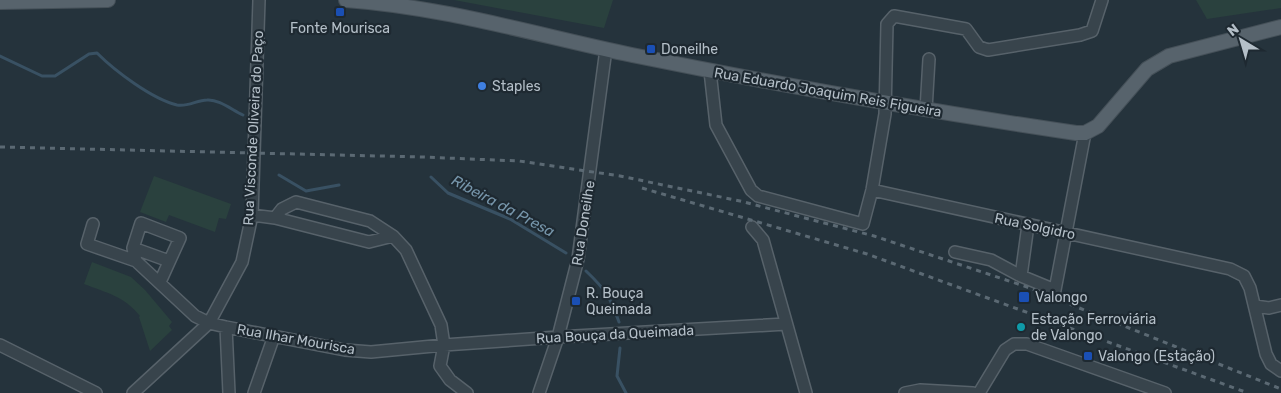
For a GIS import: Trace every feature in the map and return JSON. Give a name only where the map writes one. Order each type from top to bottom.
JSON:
[{"type":"main road","points":[[0,2],[108,0]]},
{"type":"main road","name":"Rua Eduardo Joaquim Reis Figueira","points":[[346,0],[428,10],[710,71],[885,103],[1084,133]]},
{"type":"main road","points":[[1084,133],[1098,126],[1147,69],[1169,56],[1281,27]]},
{"type":"street","name":"Rua Visconde Oliveira do Paço","points":[[133,393],[209,323],[242,262],[252,215],[259,0]]},
{"type":"street","points":[[710,71],[716,125],[751,190],[758,196],[863,224],[872,190],[885,114],[888,24],[894,16],[966,29],[979,47],[988,50],[1080,35],[1092,31],[1102,0]]},
{"type":"street","name":"Rua Doneilhe","points":[[539,393],[558,337],[578,259],[606,49]]},
{"type":"street","points":[[926,110],[929,59]]},
{"type":"street","points":[[955,252],[991,260],[1021,276],[1055,290],[1084,133]]},
{"type":"street","name":"Rua Solgidro","points":[[872,190],[1230,269],[1244,276],[1250,288],[1266,354],[1272,364],[1281,371]]},
{"type":"street","points":[[276,218],[282,209],[296,202],[370,221],[393,236],[406,250],[441,325],[444,345],[440,366],[450,380],[467,393]]},
{"type":"street","points":[[252,215],[276,218],[369,242],[393,236]]},
{"type":"street","points":[[136,261],[133,248],[141,223],[180,238],[160,282]]},
{"type":"street","points":[[93,224],[87,244],[136,261],[196,316],[209,323]]},
{"type":"street","points":[[1021,276],[1028,225]]},
{"type":"street","points":[[752,227],[763,240],[806,393]]},
{"type":"street","points":[[133,248],[169,261]]},
{"type":"street","points":[[1255,306],[1269,308],[1281,305]]},
{"type":"street","name":"Rua Ilhar Mourisca","points":[[209,323],[345,350],[371,352],[444,345]]},
{"type":"street","name":"Rua Bouça da Queimada","points":[[444,345],[786,324]]},
{"type":"street","points":[[226,327],[229,393]]},
{"type":"street","points":[[254,393],[274,336]]},
{"type":"street","points":[[979,393],[1005,350],[1014,344],[1027,344],[1165,393]]},
{"type":"street","points":[[0,345],[96,393]]},
{"type":"street","points":[[905,393],[920,390],[973,393]]},
{"type":"green space","points":[[454,0],[613,0],[604,28]]},
{"type":"green space","points":[[1196,0],[1281,0],[1281,8],[1207,19]]},
{"type":"green space","points":[[154,176],[231,204],[226,219],[219,218],[215,232],[169,215],[166,222],[140,212]]},
{"type":"green space","points":[[92,262],[131,277],[145,290],[172,322],[169,326],[172,330],[150,351],[140,316],[134,309],[115,296],[84,284]]},
{"type":"waterway","name":"Ribeira da Presa","points":[[0,56],[42,76],[55,76],[89,54],[97,53],[134,84],[167,102],[181,105],[212,100],[243,115]]},
{"type":"waterway","name":"Ribeira da Presa","points":[[279,175],[306,191],[339,185]]},
{"type":"waterway","name":"Ribeira da Presa","points":[[431,177],[448,193],[510,219],[566,253]]},
{"type":"waterway","name":"Ribeira da Presa","points":[[586,271],[607,294],[619,322]]},
{"type":"waterway","name":"Ribeira da Presa","points":[[620,348],[617,376],[626,393]]},
{"type":"railway","points":[[0,147],[519,161],[620,176],[740,201],[874,236],[1027,287],[1281,389]]},
{"type":"railway","points":[[642,188],[867,254],[1248,393]]},
{"type":"place","name":"Fonte Mourisca","points":[[340,12]]},
{"type":"place","name":"Doneilhe","points":[[651,49]]},
{"type":"place","name":"Staples","points":[[482,86]]},
{"type":"place","name":"Valongo","points":[[1024,297]]},
{"type":"place","name":"R. Bouça Queimada","points":[[576,301]]},
{"type":"place","name":"Estação Ferroviária de Valongo","points":[[1021,327]]},
{"type":"place","name":"Valongo (Estação)","points":[[1088,356]]}]
